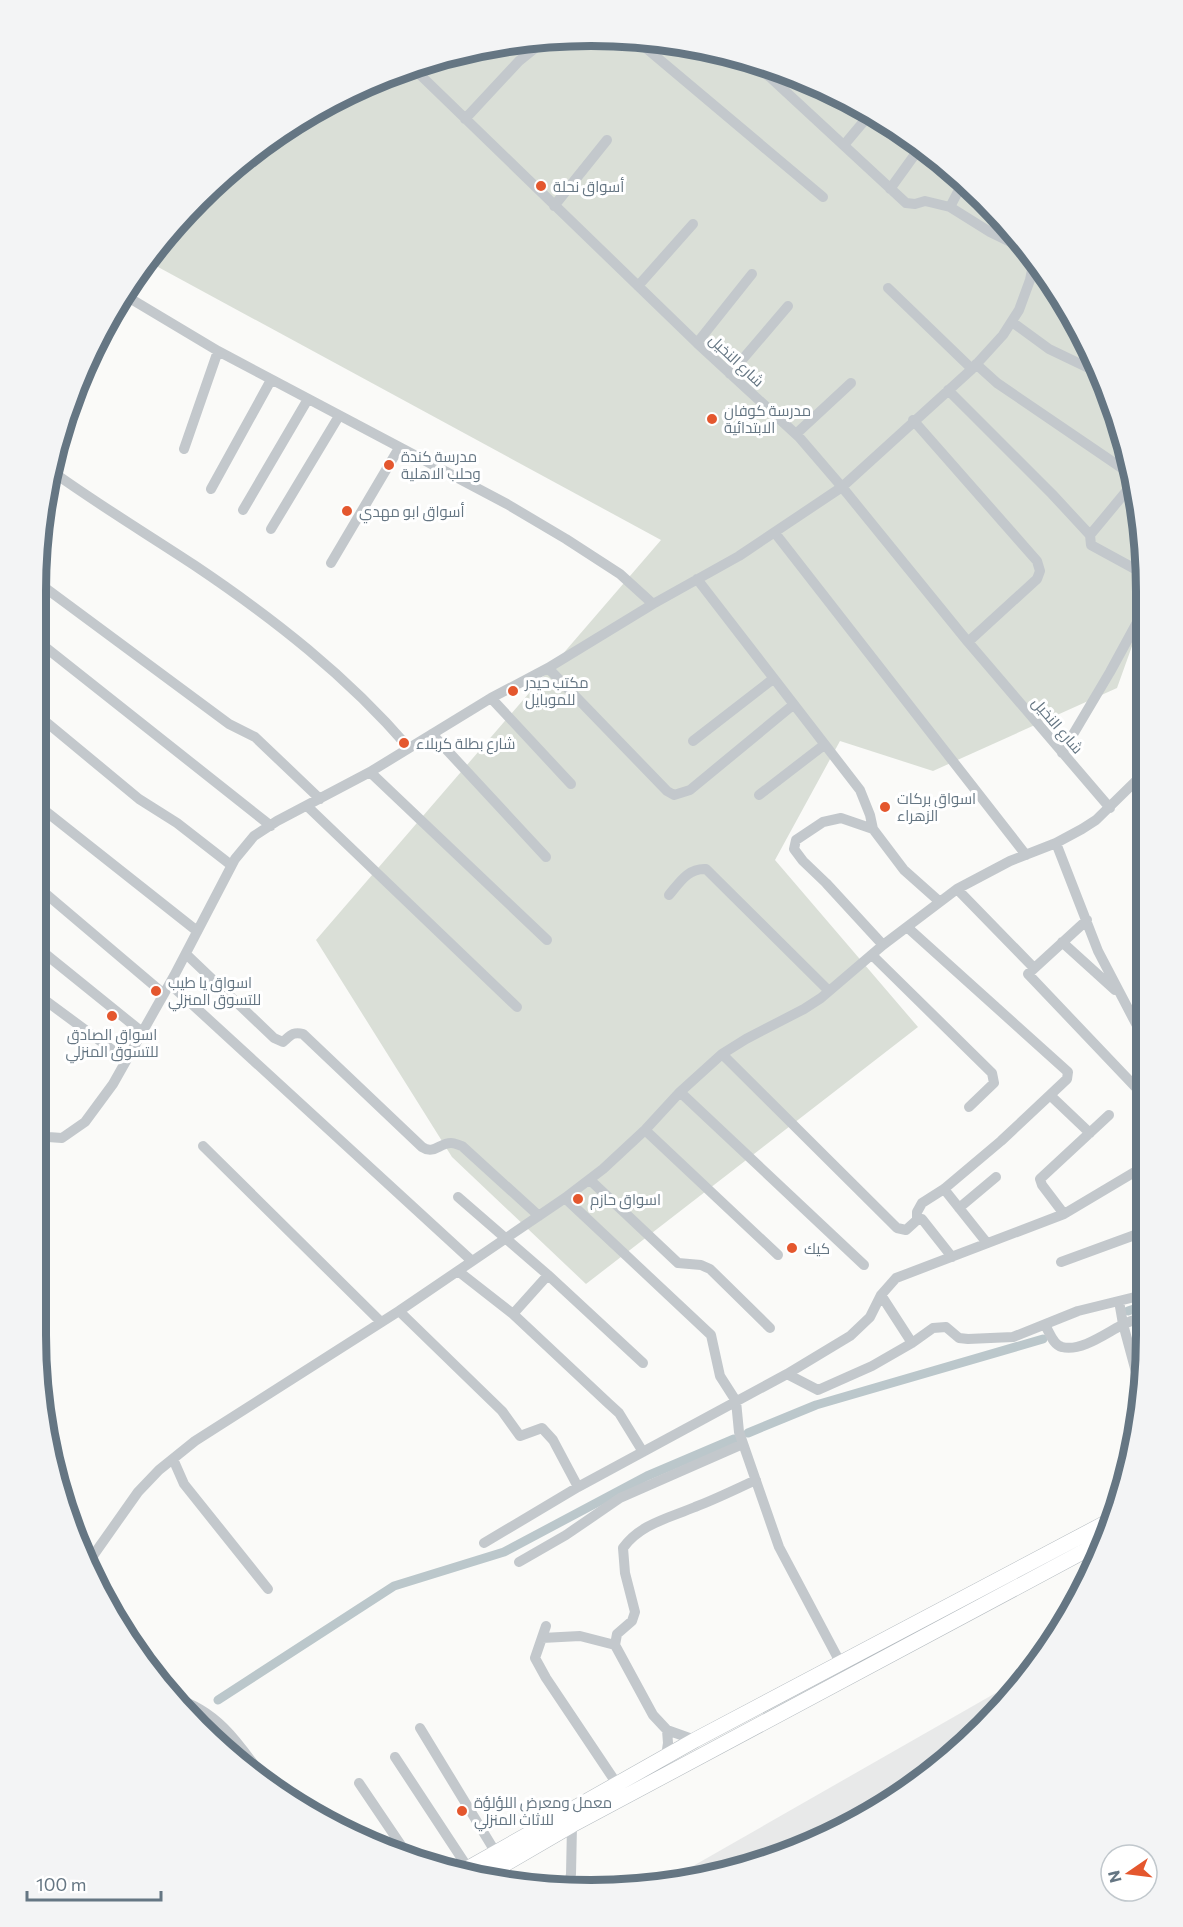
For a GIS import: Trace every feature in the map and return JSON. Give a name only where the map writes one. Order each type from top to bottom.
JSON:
[{"type":"main road","points":[[470,1867],[695,1740],[1103,1525]]},
{"type":"main road","points":[[493,1871],[572,1825],[1094,1546]]},
{"type":"street","points":[[465,119],[519,61],[533,50]]},
{"type":"street","points":[[648,50],[823,197]]},
{"type":"street","name":"شارع النخيل","points":[[419,74],[697,343],[796,434],[968,642],[1110,807]]},
{"type":"street","points":[[779,80],[906,203],[915,204],[925,201],[950,207],[1008,241]]},
{"type":"street","points":[[844,144],[865,120]]},
{"type":"street","points":[[554,206],[607,140]]},
{"type":"street","points":[[890,189],[916,154]]},
{"type":"street","points":[[950,207],[959,189]]},
{"type":"street","points":[[638,286],[693,225]]},
{"type":"street","points":[[46,1136],[62,1138],[85,1122],[113,1084],[186,954],[231,865],[254,836],[370,772],[491,698],[548,668],[653,604],[739,556],[842,487],[974,366],[1003,335],[1023,300],[1031,270]]},
{"type":"street","points":[[697,343],[752,274]]},
{"type":"street","points":[[888,288],[974,366],[1122,468]]},
{"type":"street","points":[[132,299],[271,380],[507,504],[620,574],[653,604]]},
{"type":"street","points":[[730,374],[788,306]]},
{"type":"street","points":[[1012,322],[1048,349],[1087,364]]},
{"type":"street","points":[[184,449],[218,351]]},
{"type":"street","points":[[211,489],[271,380]]},
{"type":"street","points":[[796,434],[851,383]]},
{"type":"street","points":[[948,390],[1090,535],[1092,545],[1135,569]]},
{"type":"street","points":[[243,510],[308,399]]},
{"type":"street","points":[[271,529],[339,416]]},
{"type":"street","points":[[913,420],[1037,561],[1040,571],[1037,579],[968,642]]},
{"type":"street","points":[[331,563],[399,448]]},
{"type":"street","points":[[59,476],[196,566],[292,636],[360,695],[409,748]]},
{"type":"street","points":[[1090,535],[1127,491]]},
{"type":"street","points":[[775,533],[1026,855]]},
{"type":"street","points":[[697,579],[860,790],[873,829],[904,870],[940,902]]},
{"type":"street","points":[[46,589],[229,724],[255,737],[320,799]]},
{"type":"street","points":[[1062,753],[1136,624]]},
{"type":"street","points":[[46,648],[271,826]]},
{"type":"street","points":[[548,668],[667,791],[674,795],[690,790],[794,705]]},
{"type":"street","points":[[693,741],[773,679]]},
{"type":"street","points":[[491,698],[571,784]]},
{"type":"street","points":[[46,722],[139,799],[177,823],[231,865]]},
{"type":"street","points":[[432,734],[546,856]]},
{"type":"street","points":[[759,795],[824,745]]},
{"type":"street","points":[[370,772],[546,940]]},
{"type":"street","points":[[93,1555],[138,1492],[159,1470],[195,1441],[399,1311],[590,1180],[645,1130],[680,1092],[722,1054],[804,1009],[957,890],[992,870],[1056,843],[1089,825],[1136,781]]},
{"type":"street","points":[[306,806],[517,1007]]},
{"type":"street","points":[[46,812],[197,931]]},
{"type":"street","points":[[873,829],[841,818],[823,822],[796,840],[794,849],[884,945]]},
{"type":"street","points":[[1056,843],[1098,951],[1136,1025]]},
{"type":"street","points":[[669,895],[688,873],[706,869],[829,991]]},
{"type":"street","points":[[957,890],[1034,968]]},
{"type":"street","points":[[46,894],[167,989],[472,1261]]},
{"type":"street","points":[[1087,920],[1028,974],[1136,1088]]},
{"type":"street","points":[[907,927],[1068,1072],[1067,1079],[1001,1141],[944,1189],[922,1203],[917,1212],[918,1220]]},
{"type":"street","points":[[1062,942],[1119,994]]},
{"type":"street","points":[[46,954],[142,1032]]},
{"type":"street","points":[[186,954],[274,1038],[283,1042],[292,1034],[297,1032],[303,1034],[422,1147],[433,1151],[451,1143],[462,1146],[539,1215]]},
{"type":"street","points":[[872,955],[992,1073],[994,1083],[969,1107]]},
{"type":"street","points":[[46,1001],[126,1060]]},
{"type":"street","points":[[722,1054],[897,1228],[906,1230],[918,1220],[925,1221],[952,1257]]},
{"type":"street","points":[[680,1092],[864,1265]]},
{"type":"street","points":[[1050,1095],[1090,1133]]},
{"type":"street","points":[[1064,1214],[1040,1179],[1109,1115]]},
{"type":"street","points":[[645,1130],[778,1255]]},
{"type":"street","points":[[203,1146],[381,1322]]},
{"type":"street","points":[[484,1543],[578,1487],[787,1374],[850,1336],[870,1317],[880,1295],[896,1278],[1064,1214],[1136,1171]]},
{"type":"street","points":[[959,1208],[996,1177]]},
{"type":"street","points":[[590,1180],[678,1263],[701,1264],[710,1269],[770,1328]]},
{"type":"street","points":[[944,1189],[987,1243]]},
{"type":"street","points":[[458,1197],[548,1275],[643,1363]]},
{"type":"street","points":[[565,1198],[711,1335],[720,1376],[736,1401],[739,1432],[779,1546],[841,1664]]},
{"type":"street","points":[[1061,1262],[1136,1235]]},
{"type":"street","points":[[458,1270],[513,1314],[619,1413],[643,1452]]},
{"type":"street","points":[[513,1314],[548,1275]]},
{"type":"street","points":[[880,1295],[912,1344]]},
{"type":"street","points":[[787,1374],[818,1390],[848,1378],[912,1344],[933,1328],[946,1328],[959,1338],[1013,1337],[1078,1311],[1136,1297]]},
{"type":"street","points":[[1119,1301],[1135,1369]]},
{"type":"street","points":[[399,1311],[502,1412],[520,1436],[542,1428],[553,1440],[578,1487]]},
{"type":"street","points":[[1046,1325],[1055,1343],[1063,1348],[1094,1341],[1123,1324],[1136,1319]]},
{"type":"street","points":[[519,1562],[566,1535],[620,1498],[744,1444]]},
{"type":"street","points":[[173,1459],[184,1484],[268,1589]]},
{"type":"street","points":[[695,1740],[667,1730],[652,1715],[615,1645],[617,1634],[632,1621],[635,1612],[625,1573],[623,1548],[632,1535],[672,1515],[756,1480]]},
{"type":"street","points":[[546,1626],[535,1658],[617,1784]]},
{"type":"street","points":[[542,1638],[580,1636],[615,1645]]},
{"type":"street","points":[[191,1705],[202,1709],[221,1724],[247,1758]]},
{"type":"street","points":[[420,1728],[496,1853]]},
{"type":"street","points":[[666,1756],[667,1730]]},
{"type":"street","points":[[394,1757],[463,1865]]},
{"type":"street","points":[[359,1783],[402,1846]]},
{"type":"street","points":[[570,1879],[572,1825]]},
{"type":"shaded area","points":[[592,46],[663,51],[733,65],[800,88],[864,120],[923,159],[977,206],[1024,260],[1063,319],[1095,383],[1118,450],[1132,520],[1135,556],[1136,635],[1117,688],[933,771],[840,741],[775,860],[918,1027],[586,1284],[452,1157],[316,940],[661,540],[155,265],[206,206],[260,159],[319,120],[383,88],[450,65],[520,51]]},
{"type":"shaded area","points":[[1009,1685],[977,1721],[951,1745],[894,1789],[864,1807],[833,1824],[767,1852],[698,1870],[687,1872],[686,1870]]},
{"type":"waterway","points":[[1128,1311],[1136,1308]]},
{"type":"waterway","points":[[748,1433],[816,1405],[1043,1339]]},
{"type":"waterway","points":[[218,1700],[394,1586],[504,1552],[647,1476],[734,1439]]},
{"type":"place","name":"أسواق نحلة","points":[[541,186]]},
{"type":"place","name":"مدرسة كوفان الابتدائية","points":[[712,419]]},
{"type":"place","name":"مدرسة كندة وحلب الاهلية","points":[[389,465]]},
{"type":"place","name":"أسواق ابو مهدي","points":[[347,511]]},
{"type":"place","name":"مكتب حيدر للموبايل","points":[[513,691]]},
{"type":"place","name":"شارع بطلة كربلاء","points":[[404,743]]},
{"type":"place","name":"اسواق بركات الزهراء","points":[[885,807]]},
{"type":"place","name":"اسواق يا طيب للتسوق المنزلي","points":[[156,991]]},
{"type":"place","name":"اسواق الصادق للتسوق المنزلي","points":[[112,1016]]},
{"type":"place","name":"اسواق حازم","points":[[578,1199]]},
{"type":"place","name":"كيك","points":[[792,1248]]},
{"type":"place","name":"معمل ومعرض اللؤلؤة للاثاث المنزلي","points":[[462,1811]]}]
